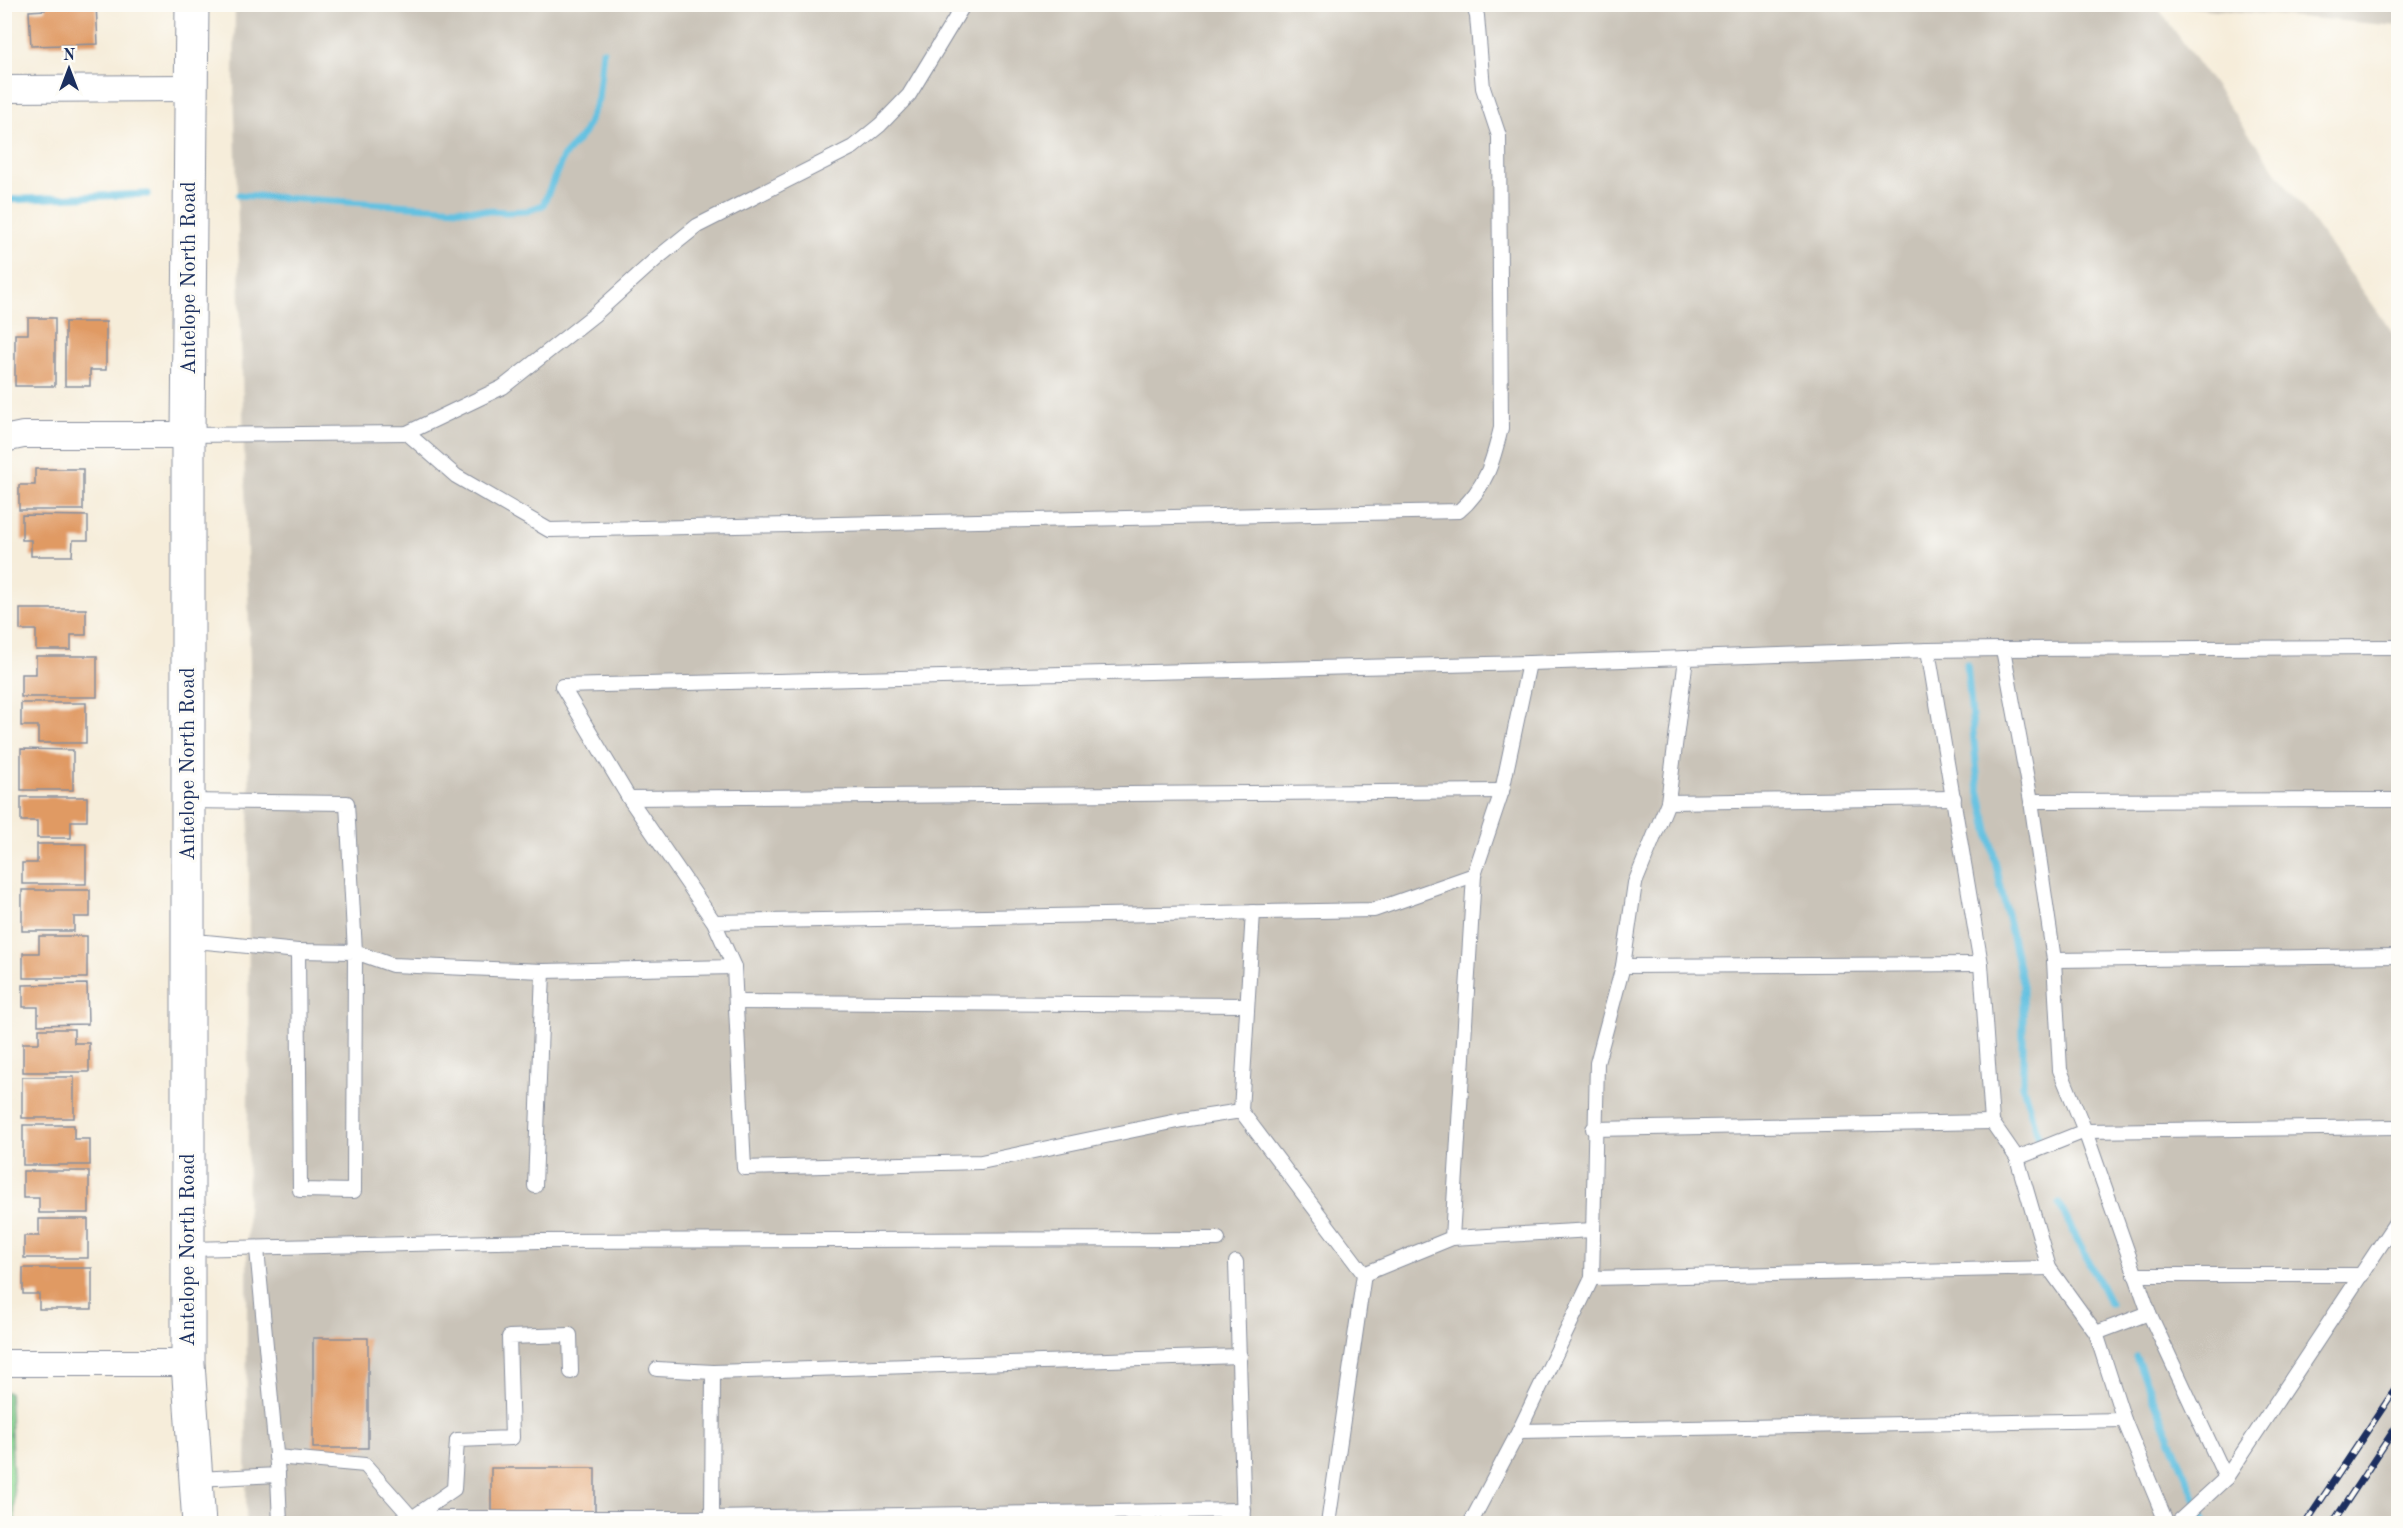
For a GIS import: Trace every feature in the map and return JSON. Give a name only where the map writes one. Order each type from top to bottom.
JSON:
[{"type":"main road","name":"Antelope North Road","points":[[192,4],[188,435],[188,1363],[199,1524]]},
{"type":"street","points":[[4,89],[190,88]]},
{"type":"street","points":[[4,439],[23,435],[188,435]]},
{"type":"street","points":[[4,1363],[188,1363]]},
{"type":"lane","points":[[188,435],[407,434],[503,387],[594,315],[656,259],[697,226],[853,147],[880,125],[909,95],[964,4]]},
{"type":"lane","points":[[407,434],[456,476],[549,530],[1459,511],[1474,498],[1491,468],[1501,428],[1498,136],[1483,88],[1477,16],[1473,4]]},
{"type":"lane","points":[[1241,1111],[1182,1120],[981,1162],[744,1168],[738,1002],[734,967],[714,922],[629,798],[562,686],[1529,663],[1928,650],[2398,647]]},
{"type":"lane","points":[[2003,649],[2031,801],[2054,960],[2060,1070],[2085,1131],[2149,1313],[2226,1478]]},
{"type":"lane","points":[[1928,650],[1981,964],[1992,1122],[2017,1158],[2049,1268],[2096,1333],[2124,1420],[2167,1524]]},
{"type":"lane","points":[[1470,1524],[1519,1431],[1592,1278],[1593,1129],[1597,1063],[1623,966],[1635,883],[1668,802],[1686,658]]},
{"type":"lane","points":[[1452,1238],[1474,874],[1502,791],[1529,663]]},
{"type":"lane","points":[[629,798],[1502,791]]},
{"type":"lane","points":[[1668,802],[1954,798]]},
{"type":"lane","points":[[2031,801],[2398,800]]},
{"type":"lane","points":[[188,801],[347,803],[355,952],[354,1191],[300,1190],[298,951]]},
{"type":"lane","points":[[714,922],[1374,910],[1474,874]]},
{"type":"lane","points":[[1253,912],[1241,1111],[1364,1274],[1328,1524]]},
{"type":"lane","points":[[188,944],[206,942],[298,951],[355,952],[392,965],[543,970],[734,967]]},
{"type":"lane","points":[[2054,960],[2398,956]]},
{"type":"lane","points":[[1623,966],[1981,964]]},
{"type":"lane","points":[[535,1186],[543,970]]},
{"type":"lane","points":[[738,1002],[1247,1005]]},
{"type":"lane","points":[[1593,1129],[1992,1122]]},
{"type":"lane","points":[[2017,1158],[2085,1131],[2398,1128]]},
{"type":"lane","points":[[2176,1524],[2226,1478],[2398,1220]]},
{"type":"lane","points":[[1364,1274],[1452,1238],[1593,1230]]},
{"type":"lane","points":[[188,1249],[552,1240],[1218,1239]]},
{"type":"lane","points":[[257,1249],[278,1475],[280,1524]]},
{"type":"lane","points":[[276,1457],[365,1465],[412,1518],[846,1520],[1244,1517],[1236,1262]]},
{"type":"lane","points":[[1592,1278],[2049,1268]]},
{"type":"lane","points":[[2135,1275],[2362,1275]]},
{"type":"lane","points":[[2096,1333],[2149,1313]]},
{"type":"lane","points":[[412,1518],[454,1489],[457,1440],[512,1438],[509,1337],[570,1335],[571,1372]]},
{"type":"lane","points":[[657,1369],[713,1372],[1240,1356]]},
{"type":"lane","points":[[712,1518],[713,1372]]},
{"type":"lane","points":[[1519,1431],[2124,1420]]},
{"type":"lane","points":[[195,1479],[278,1475]]},
{"type":"shaded area","points":[[235,5],[2156,5],[2394,334],[2398,334],[2398,1523],[246,1523],[250,663],[234,82]]},
{"type":"shaded area","points":[[2161,5],[2398,5],[2398,26]]},
{"type":"green space","points":[[5,1392],[9,1392],[15,1523],[5,1523]]},
{"type":"building","points":[[45,4],[96,4],[98,44],[31,46],[29,11],[45,10]]},
{"type":"building","points":[[28,318],[55,318],[55,386],[15,386],[15,334],[28,334]]},
{"type":"building","points":[[65,322],[106,322],[106,370],[90,370],[90,386],[65,386]]},
{"type":"building","points":[[35,469],[83,469],[83,510],[19,510],[19,485],[35,485]]},
{"type":"building","points":[[22,515],[88,516],[88,540],[73,540],[72,556],[31,556],[31,540],[22,540]]},
{"type":"building","points":[[20,609],[86,609],[86,635],[71,635],[71,650],[36,650],[36,630],[20,630]]},
{"type":"building","points":[[36,656],[97,656],[97,697],[21,697],[21,674],[36,674]]},
{"type":"building","points":[[21,703],[86,703],[86,743],[38,743],[38,726],[21,726]]},
{"type":"building","points":[[21,749],[73,750],[73,790],[21,790]]},
{"type":"building","points":[[21,797],[87,797],[87,821],[71,821],[71,838],[37,838],[37,821],[21,821]]},
{"type":"building","points":[[37,844],[86,844],[86,884],[22,884],[22,863],[37,863]]},
{"type":"building","points":[[22,890],[90,890],[90,917],[74,917],[74,931],[22,931]]},
{"type":"building","points":[[39,936],[87,936],[87,978],[23,978],[23,953],[39,953]]},
{"type":"building","points":[[87,984],[88,1024],[38,1025],[38,1007],[23,1007],[23,985]]},
{"type":"building","points":[[39,1029],[74,1029],[74,1043],[89,1043],[89,1072],[23,1072],[23,1043],[39,1043]]},
{"type":"building","points":[[22,1077],[74,1077],[74,1118],[22,1118]]},
{"type":"building","points":[[23,1125],[74,1125],[74,1139],[90,1139],[90,1165],[23,1165]]},
{"type":"building","points":[[23,1171],[89,1171],[89,1213],[39,1213],[39,1198],[23,1198]]},
{"type":"building","points":[[39,1219],[88,1219],[88,1258],[24,1258],[24,1236],[39,1236]]},
{"type":"building","points":[[23,1268],[92,1268],[92,1309],[39,1309],[39,1294],[23,1294]]},
{"type":"building","points":[[313,1338],[368,1338],[368,1448],[313,1448]]},
{"type":"building","points":[[491,1468],[595,1468],[595,1513],[491,1513]]},
{"type":"waterway","points":[[239,195],[506,212],[527,211],[543,205],[563,157],[584,133],[598,99],[603,51]]},
{"type":"waterway","points":[[4,200],[148,194]]},
{"type":"waterway","points":[[1967,664],[1978,785],[2023,986],[2023,1087],[2040,1142]]},
{"type":"waterway","points":[[2059,1204],[2110,1304]]},
{"type":"waterway","points":[[2136,1357],[2206,1524]]},
{"type":"railway","points":[[2305,1524],[2398,1385]]},
{"type":"railway","points":[[2332,1524],[2398,1424]]}]
